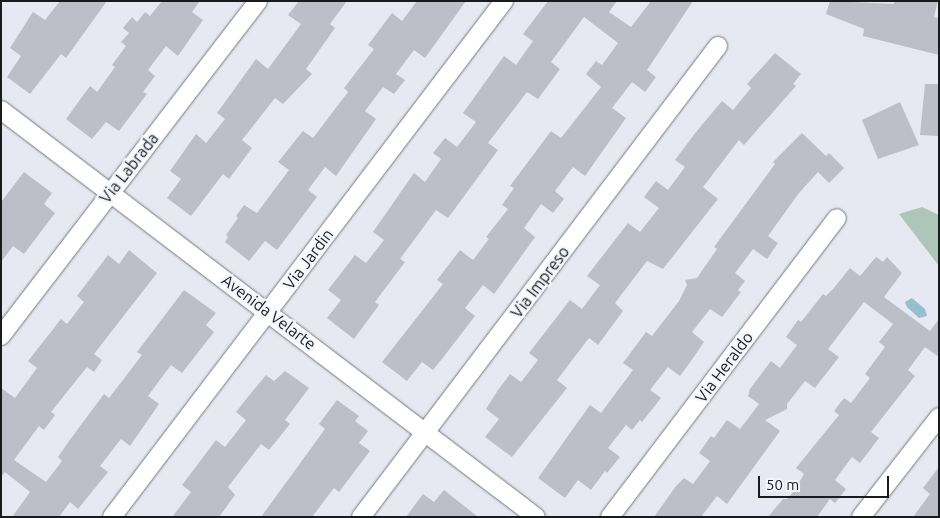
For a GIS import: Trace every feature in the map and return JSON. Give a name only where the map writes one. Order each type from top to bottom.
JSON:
[{"type":"street","name":"Via Labrada","points":[[1,336],[258,1]]},
{"type":"street","name":"Via Jardin","points":[[112,517],[504,1]]},
{"type":"street","name":"Via Impreso","points":[[361,517],[718,46]]},
{"type":"street","name":"Avenida Velarte","points":[[1,110],[536,517]]},
{"type":"street","name":"Via Heraldo","points":[[610,517],[837,218]]},
{"type":"street","points":[[861,517],[939,417]]},
{"type":"green space","points":[[922,207],[939,215],[939,266],[899,214]]},
{"type":"water","points":[[912,298],[925,309],[927,316],[919,318],[907,307],[905,302]]},
{"type":"building","points":[[60,1],[107,1],[66,58],[61,54],[30,94],[7,77],[21,56],[10,48],[33,12],[45,20]]},
{"type":"building","points":[[162,1],[200,1],[192,12],[203,20],[178,56],[166,46],[148,70],[155,76],[143,92],[147,94],[119,131],[106,122],[92,139],[66,119],[90,86],[97,92],[115,67],[112,65],[126,46],[121,42],[129,33],[123,28],[132,17],[137,22],[145,12],[150,16]]},
{"type":"building","points":[[299,1],[347,1],[330,24],[335,28],[306,69],[312,74],[283,104],[275,98],[242,140],[252,148],[229,179],[223,174],[191,216],[167,198],[181,179],[170,171],[196,134],[206,143],[225,119],[217,113],[256,59],[268,69],[301,24],[288,15]]},
{"type":"building","points":[[417,1],[466,1],[425,58],[414,50],[396,74],[405,80],[394,94],[383,87],[365,111],[376,119],[336,176],[325,167],[308,190],[317,197],[277,250],[265,241],[249,261],[225,242],[228,237],[226,235],[238,218],[236,216],[244,205],[257,213],[289,170],[278,162],[303,131],[313,138],[348,92],[344,88],[374,49],[368,45],[392,13],[402,21]]},
{"type":"building","points":[[548,1],[617,1],[609,12],[631,27],[651,1],[693,1],[647,70],[656,77],[645,92],[632,82],[612,108],[626,118],[585,176],[573,167],[555,191],[564,199],[553,213],[541,204],[524,228],[535,237],[494,294],[483,285],[465,308],[475,316],[445,355],[433,370],[422,362],[407,381],[382,362],[443,284],[437,280],[460,250],[473,260],[489,239],[486,237],[508,209],[502,205],[514,188],[510,186],[551,131],[561,138],[601,87],[586,74],[596,61],[602,65],[618,43],[584,17],[551,62],[560,69],[538,99],[527,92],[488,143],[498,150],[448,218],[436,210],[400,259],[405,262],[375,302],[379,305],[354,339],[327,318],[341,300],[328,290],[355,255],[366,263],[384,240],[373,232],[414,173],[425,182],[441,159],[433,153],[445,138],[457,147],[476,122],[463,113],[504,56],[516,65],[533,41],[523,34]]},
{"type":"building","points":[[830,1],[894,4],[894,1],[938,1],[934,17],[939,18],[939,55],[863,36],[864,29],[826,14]]},
{"type":"building","points":[[775,53],[801,74],[793,84],[796,86],[744,145],[739,140],[703,187],[718,199],[663,269],[647,261],[615,303],[623,311],[598,345],[589,338],[557,380],[567,388],[512,457],[485,437],[499,419],[486,409],[498,390],[510,374],[521,382],[538,360],[529,353],[570,300],[582,309],[600,285],[587,276],[628,223],[640,232],[659,208],[644,197],[656,181],[668,190],[685,167],[675,160],[696,132],[722,101],[733,110],[751,88],[747,84]]},
{"type":"building","points":[[925,84],[939,84],[939,136],[920,135]]},
{"type":"building","points":[[900,102],[919,145],[878,159],[862,120]]},
{"type":"building","points":[[802,133],[826,156],[829,153],[844,168],[829,183],[818,172],[799,193],[768,236],[778,243],[767,259],[753,249],[735,273],[745,281],[738,290],[741,292],[722,317],[710,309],[692,332],[704,342],[680,376],[668,367],[650,390],[661,398],[642,422],[640,420],[632,430],[626,425],[608,448],[620,457],[607,473],[605,471],[591,490],[578,480],[565,498],[538,478],[590,405],[601,413],[633,370],[623,363],[646,332],[652,336],[679,301],[687,285],[685,280],[697,278],[717,249],[714,247],[775,164],[773,162]]},
{"type":"building","points":[[24,172],[52,193],[44,204],[55,213],[24,254],[13,246],[1,262],[1,202]]},
{"type":"building","points":[[129,250],[157,273],[94,354],[102,360],[94,372],[87,367],[51,412],[55,415],[44,430],[39,426],[14,460],[46,482],[62,461],[58,457],[69,441],[104,394],[109,398],[142,355],[137,352],[184,290],[216,313],[206,325],[214,332],[182,373],[171,365],[148,396],[159,404],[130,446],[121,439],[100,466],[108,472],[78,509],[70,502],[59,517],[12,517],[30,492],[5,472],[1,477],[1,388],[15,398],[37,368],[28,361],[61,319],[67,324],[84,302],[77,296],[108,255],[119,264]]},
{"type":"building","points":[[876,257],[883,262],[887,257],[902,273],[884,297],[930,331],[939,319],[939,357],[925,347],[908,370],[915,376],[871,432],[879,438],[860,463],[852,457],[835,480],[846,489],[835,503],[830,499],[817,517],[768,517],[783,499],[787,499],[795,490],[804,474],[796,468],[839,415],[834,411],[844,398],[851,403],[870,378],[865,374],[885,347],[879,342],[893,324],[864,302],[828,349],[839,357],[815,388],[805,381],[787,404],[787,409],[765,420],[780,431],[727,504],[717,496],[701,517],[654,517],[684,478],[693,484],[710,461],[699,453],[711,436],[714,438],[727,420],[740,429],[759,404],[748,396],[750,389],[771,361],[780,368],[797,345],[786,337],[798,320],[801,322],[823,294],[826,296],[850,268],[860,276]]},
{"type":"building","points":[[285,371],[309,388],[285,420],[290,424],[269,450],[261,444],[228,487],[235,495],[219,517],[172,517],[191,492],[182,485],[216,440],[225,447],[246,420],[236,412],[266,375],[274,381]]},
{"type":"building","points":[[337,400],[359,416],[355,421],[368,431],[359,443],[370,451],[339,492],[334,488],[312,517],[261,517],[325,429],[319,424]]},
{"type":"building","points":[[939,467],[939,517],[913,517],[930,494],[923,488]]},
{"type":"building","points":[[444,490],[478,517],[406,517],[423,494],[434,502]]}]
